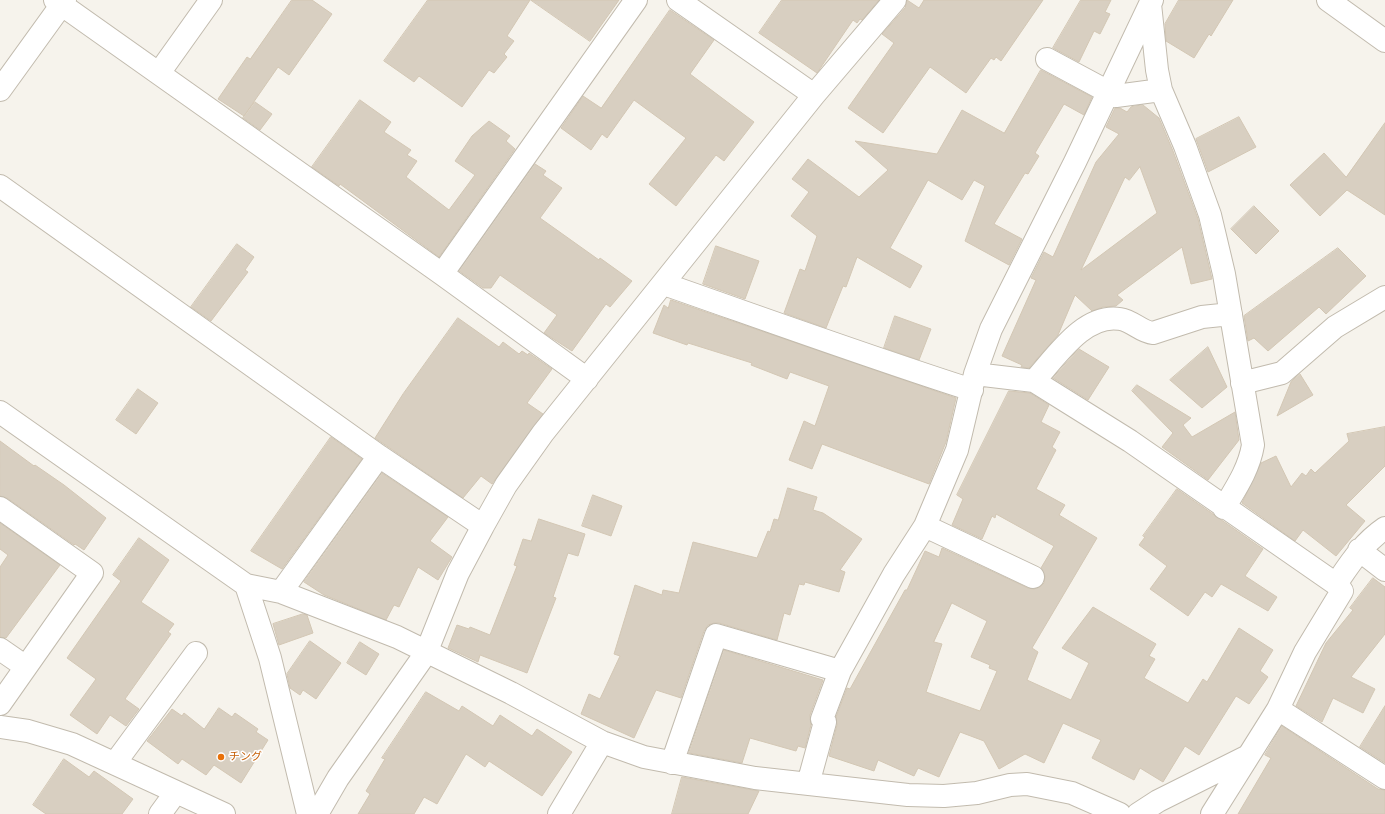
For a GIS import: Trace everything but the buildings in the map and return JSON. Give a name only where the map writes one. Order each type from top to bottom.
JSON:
[{"type":"street","points":[[159,73],[211,0]]},
{"type":"street","points":[[442,274],[636,0]]},
{"type":"street","points":[[317,814],[338,778],[426,653],[458,573],[506,485],[538,440],[814,95],[895,0]]},
{"type":"street","points":[[1328,0],[1385,40]]},
{"type":"street","points":[[0,90],[61,1],[159,73],[587,379]]},
{"type":"street","points":[[1151,2],[1156,70],[1161,90],[1185,146],[1210,215],[1224,274],[1253,446],[1251,457],[1238,486],[1224,508]]},
{"type":"street","points":[[808,784],[825,722],[822,719],[840,671],[894,574],[925,526],[957,450],[974,382],[991,329],[1109,92],[1151,2]]},
{"type":"street","points":[[691,4],[814,95]]},
{"type":"street","points":[[1047,58],[1116,96],[1161,90]]},
{"type":"street","points":[[0,186],[379,456],[483,526]]},
{"type":"street","points":[[664,284],[812,335],[847,350],[974,382],[1034,381],[1130,441],[1224,508],[1336,584],[1342,591],[1305,652],[1278,709],[1212,814]]},
{"type":"street","points":[[1242,383],[1282,373],[1335,327],[1385,297]]},
{"type":"street","points":[[1034,381],[1079,331],[1092,322],[1112,318],[1122,319],[1147,332],[1154,333],[1202,318],[1231,314]]},
{"type":"street","points":[[0,412],[246,585],[281,592],[397,637],[426,653],[511,693],[602,742],[644,757],[755,778],[908,795],[944,796],[977,793],[1010,785],[1027,784],[1072,794],[1120,814]]},
{"type":"street","points":[[281,592],[379,456]]},
{"type":"street","points":[[0,508],[92,573],[0,704]]},
{"type":"street","points":[[925,526],[1033,577]]},
{"type":"street","points":[[1336,584],[1359,550],[1372,537],[1385,528]]},
{"type":"street","points":[[1359,550],[1385,570]]},
{"type":"street","points":[[246,585],[270,658],[308,814]]},
{"type":"street","points":[[672,763],[716,635],[840,671]]},
{"type":"street","points":[[0,649],[26,668]]},
{"type":"street","points":[[114,763],[196,653]]},
{"type":"street","points":[[1278,709],[1385,778]]},
{"type":"street","points":[[0,727],[28,731],[72,744],[224,814]]},
{"type":"street","points":[[559,814],[602,742]]},
{"type":"street","points":[[1138,814],[1158,801],[1249,755]]},
{"type":"street","points":[[160,814],[176,792]]},
{"type":"place","name":"チング","points":[[221,757]]}]
